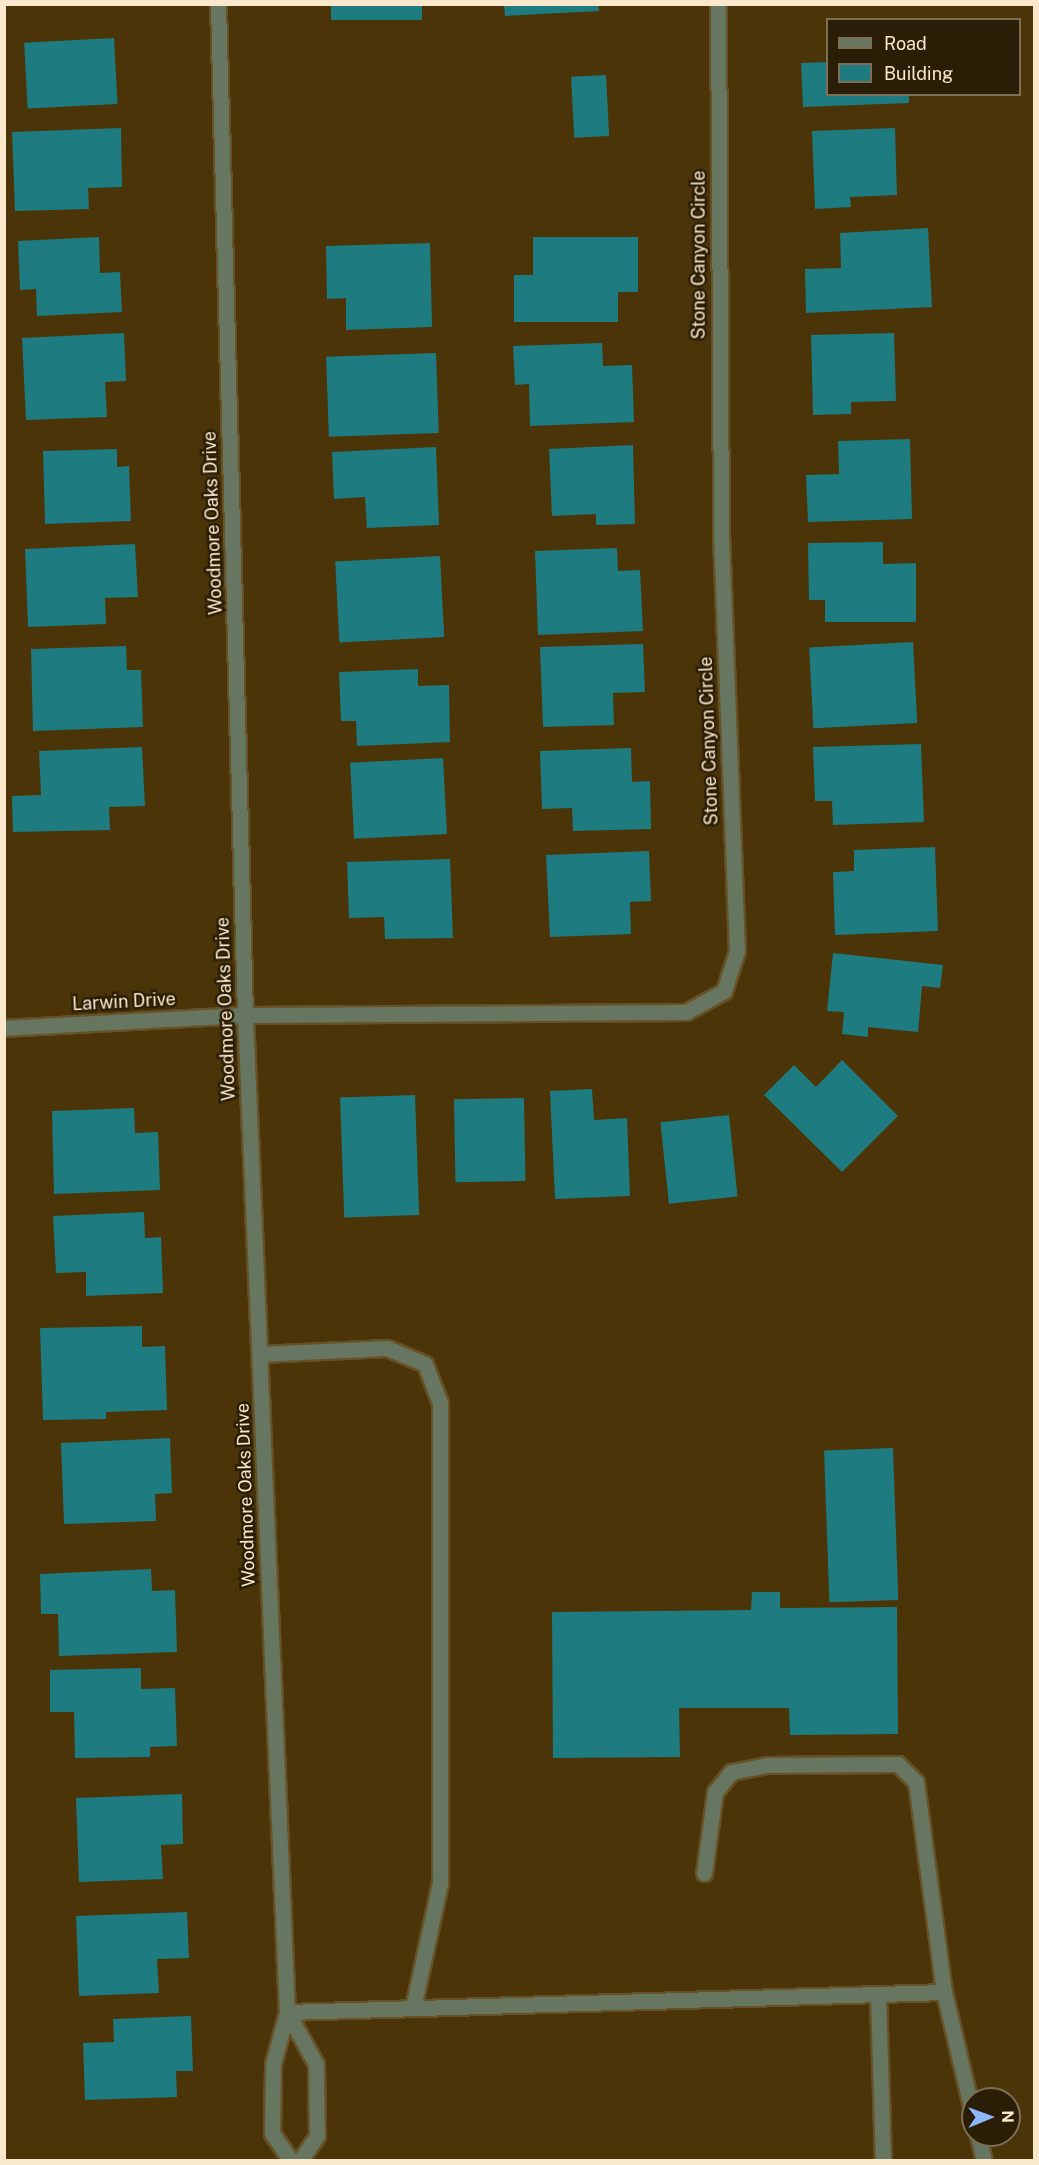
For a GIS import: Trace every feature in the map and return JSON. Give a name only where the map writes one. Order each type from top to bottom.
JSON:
[{"type":"street","name":"Woodmore Oaks Drive","points":[[218,4],[245,1015],[287,2012],[273,2064],[272,2133],[290,2160]]},
{"type":"street","name":"Stone Canyon Circle","points":[[245,1015],[686,1012],[724,991],[737,951],[720,536],[718,4]]},
{"type":"street","name":"Larwin Drive","points":[[4,1028],[245,1015]]},
{"type":"street","points":[[260,1354],[387,1348],[425,1364],[440,1403],[440,1883],[414,2008]]},
{"type":"street","points":[[704,1873],[715,1792],[731,1772],[768,1765],[898,1764],[916,1782],[944,1992],[966,2087]]},
{"type":"street","points":[[287,2012],[944,1992]]},
{"type":"street","points":[[878,1994],[883,2160]]},
{"type":"street","name":"Woodmore Oaks Drive","points":[[287,2012],[316,2064],[317,2136],[300,2160]]},
{"type":"building","points":[[331,4],[422,4],[422,20],[331,20]]},
{"type":"building","points":[[504,4],[598,4],[599,11],[505,16]]},
{"type":"building","points":[[114,38],[117,104],[28,109],[24,43]]},
{"type":"building","points":[[826,62],[826,96],[909,96],[909,103],[803,107],[801,63]]},
{"type":"building","points":[[606,75],[609,136],[574,138],[571,77]]},
{"type":"building","points":[[121,128],[122,187],[88,188],[89,209],[15,211],[12,132]]},
{"type":"building","points":[[895,128],[897,195],[850,197],[851,207],[815,209],[812,131]]},
{"type":"building","points":[[928,228],[932,307],[806,313],[805,269],[841,268],[840,233]]},
{"type":"building","points":[[99,237],[100,273],[120,272],[122,312],[37,316],[36,289],[20,290],[18,241]]},
{"type":"building","points":[[533,237],[638,237],[638,292],[618,292],[618,322],[514,322],[514,275],[533,275]]},
{"type":"building","points":[[430,243],[432,327],[346,330],[346,298],[327,299],[326,246]]},
{"type":"building","points":[[124,333],[126,381],[105,382],[107,417],[26,420],[22,338]]},
{"type":"building","points":[[894,333],[896,401],[851,402],[851,414],[813,415],[811,335]]},
{"type":"building","points":[[602,343],[603,366],[632,365],[634,422],[530,426],[529,384],[515,385],[513,346]]},
{"type":"building","points":[[436,353],[439,433],[329,437],[326,357]]},
{"type":"building","points":[[910,439],[912,519],[808,522],[806,475],[839,474],[838,441]]},
{"type":"building","points":[[633,445],[635,524],[596,525],[596,514],[552,516],[549,449]]},
{"type":"building","points":[[436,447],[439,525],[367,528],[365,497],[334,499],[332,452]]},
{"type":"building","points":[[117,449],[117,467],[129,466],[131,521],[45,524],[43,451]]},
{"type":"building","points":[[883,542],[883,564],[916,563],[916,622],[825,622],[825,600],[809,600],[808,543]]},
{"type":"building","points":[[135,544],[138,597],[105,598],[106,624],[28,627],[25,549]]},
{"type":"building","points":[[617,548],[618,571],[640,570],[643,631],[538,635],[535,551]]},
{"type":"building","points":[[440,556],[444,637],[339,642],[335,561]]},
{"type":"building","points":[[913,642],[917,723],[813,728],[809,647]]},
{"type":"building","points":[[643,644],[645,692],[613,693],[614,725],[543,727],[540,647]]},
{"type":"building","points":[[126,646],[127,670],[141,670],[143,727],[33,731],[31,649]]},
{"type":"building","points":[[418,669],[418,686],[449,685],[450,742],[357,746],[356,721],[341,721],[339,672]]},
{"type":"building","points":[[921,744],[924,822],[833,825],[832,801],[815,801],[813,747]]},
{"type":"building","points":[[142,747],[145,806],[109,807],[110,830],[13,832],[12,796],[41,795],[39,751]]},
{"type":"building","points":[[631,748],[632,782],[650,781],[651,829],[573,831],[572,808],[542,809],[540,751]]},
{"type":"building","points":[[443,758],[447,834],[354,839],[350,763]]},
{"type":"building","points":[[935,847],[938,931],[835,935],[833,872],[854,871],[854,850]]},
{"type":"building","points":[[649,851],[651,901],[630,902],[631,934],[550,937],[546,855]]},
{"type":"building","points":[[450,859],[453,938],[385,939],[384,917],[349,918],[347,862]]},
{"type":"building","points":[[833,953],[943,965],[940,988],[922,986],[918,1032],[868,1027],[868,1037],[842,1034],[844,1012],[827,1011]]},
{"type":"building","points":[[842,1060],[898,1116],[842,1172],[764,1095],[794,1065],[816,1087]]},
{"type":"building","points":[[592,1089],[594,1120],[627,1118],[630,1196],[555,1199],[550,1091]]},
{"type":"building","points":[[415,1095],[419,1215],[344,1218],[340,1098]]},
{"type":"building","points":[[524,1098],[525,1181],[455,1182],[454,1099]]},
{"type":"building","points":[[134,1108],[135,1133],[158,1132],[160,1190],[54,1194],[52,1111]]},
{"type":"building","points":[[729,1115],[738,1197],[669,1204],[660,1122]]},
{"type":"building","points":[[144,1212],[145,1238],[161,1237],[163,1293],[86,1296],[86,1272],[56,1273],[53,1216]]},
{"type":"building","points":[[142,1326],[142,1347],[165,1346],[167,1410],[106,1412],[106,1419],[43,1420],[40,1328]]},
{"type":"building","points":[[170,1438],[172,1493],[155,1494],[156,1521],[64,1524],[61,1443]]},
{"type":"building","points":[[893,1448],[898,1600],[829,1602],[824,1450]]},
{"type":"building","points":[[151,1569],[152,1591],[175,1590],[177,1652],[59,1656],[58,1614],[41,1614],[40,1574]]},
{"type":"building","points":[[752,1592],[780,1592],[780,1608],[897,1607],[898,1734],[790,1735],[789,1708],[679,1708],[680,1757],[553,1758],[552,1612],[751,1610]]},
{"type":"building","points":[[141,1668],[141,1689],[175,1688],[177,1746],[150,1747],[150,1757],[75,1758],[74,1712],[50,1712],[50,1670]]},
{"type":"building","points":[[182,1794],[183,1844],[161,1845],[163,1879],[79,1882],[76,1798]]},
{"type":"building","points":[[187,1912],[189,1958],[157,1959],[159,1993],[79,1996],[76,1916]]},
{"type":"building","points":[[191,2016],[193,2071],[176,2071],[177,2097],[85,2100],[83,2043],[114,2042],[113,2019]]}]
